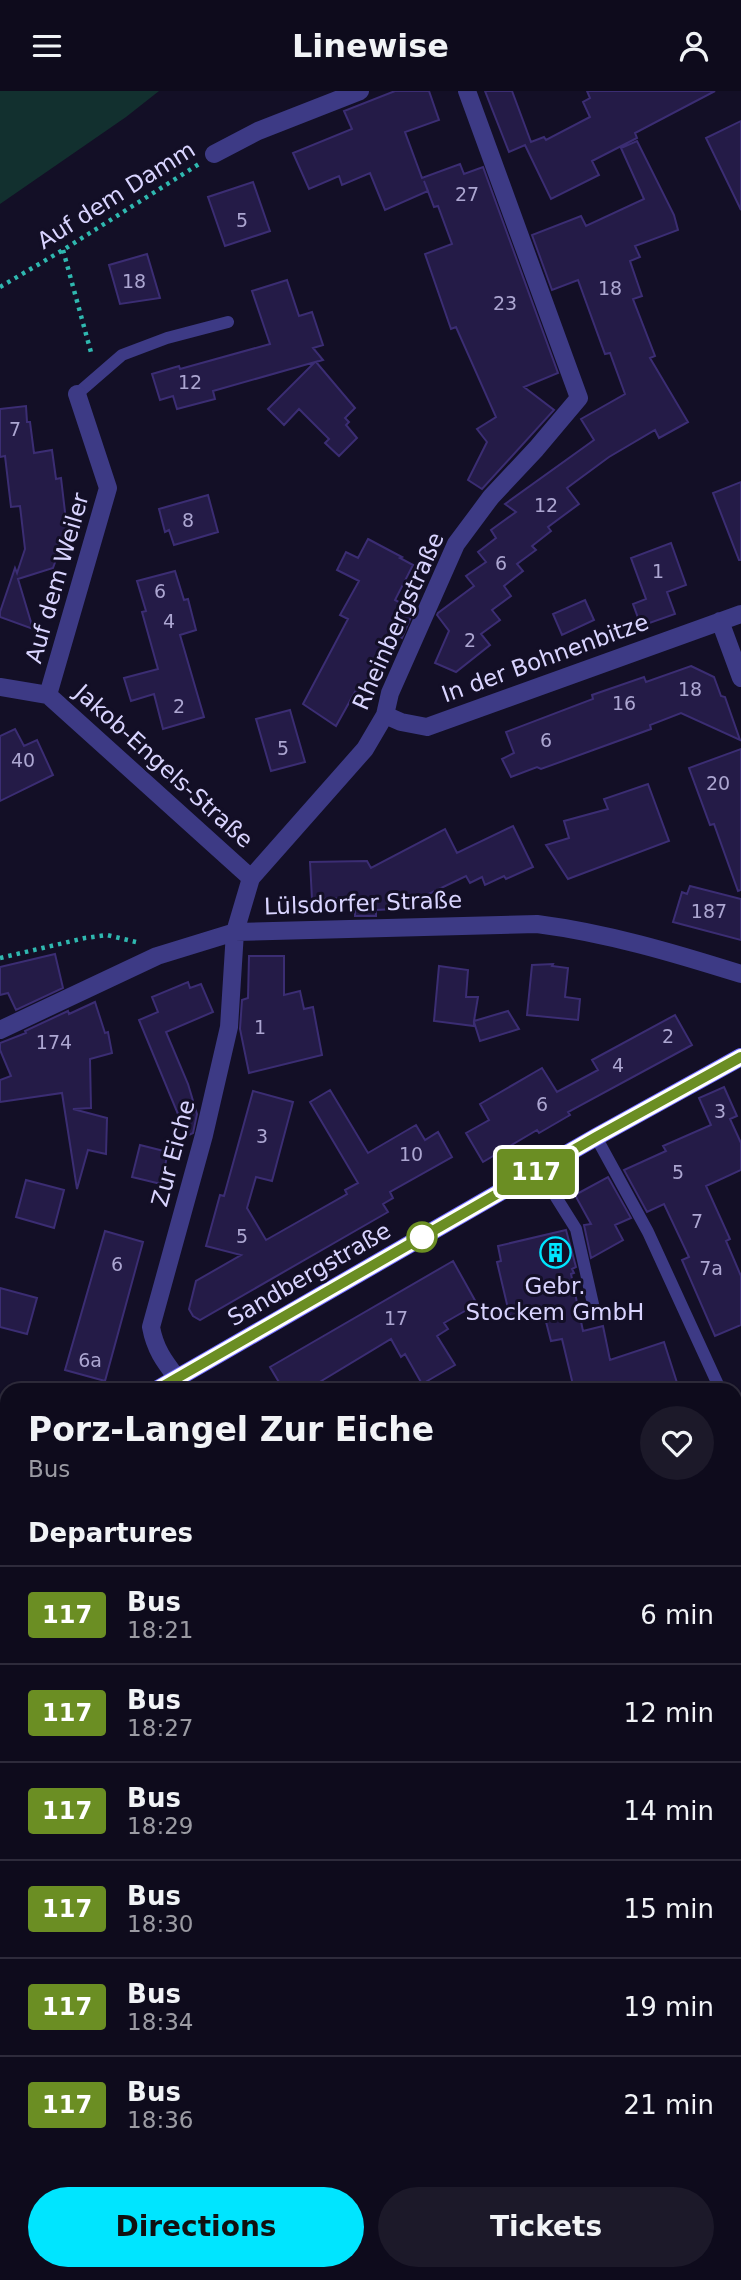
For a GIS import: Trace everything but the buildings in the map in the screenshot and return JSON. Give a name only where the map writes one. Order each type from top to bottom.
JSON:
[{"type":"street","points":[[214,154],[258,131],[360,91]]},
{"type":"street","name":"Rheinbergstraße","points":[[235,932],[251,878],[365,749],[385,715],[390,693],[456,544],[491,497],[579,398],[467,91]]},
{"type":"street","name":"Auf dem Weiler","points":[[48,695],[108,488],[77,394]]},
{"type":"street","name":"In der Bohnenbitze","points":[[385,715],[401,722],[427,727],[741,614]]},
{"type":"street","points":[[720,621],[741,678]]},
{"type":"street","name":"Jakob-Engels-Straße","points":[[0,687],[48,695],[251,878]]},
{"type":"street","name":"Lülsdorfer Straße","points":[[0,1030],[157,956],[235,932],[537,924],[583,930],[741,974]]},
{"type":"street","name":"Zur Eiche","points":[[177,1378],[160,1357],[151,1327],[204,1135],[229,1027],[235,932]]},
{"type":"street","name":"Sandbergstraße","points":[[168,1383],[596,1137],[741,1058]]},
{"type":"lane","points":[[77,394],[122,355],[167,338],[228,323]]},
{"type":"lane","points":[[596,1137],[648,1232],[717,1383]]},
{"type":"lane","points":[[539,1170],[576,1229],[593,1304]]},
{"type":"path","name":"Auf dem Damm","points":[[0,286],[63,250],[214,154]]},
{"type":"path","points":[[63,250],[98,377]]},
{"type":"path","points":[[0,958],[107,935],[134,941],[157,956]]},
{"type":"green space","points":[[0,91],[159,91],[0,204]]},
{"type":"bus line","name":"117","points":[[168,1383],[596,1137],[741,1057]]},
{"type":"place","name":"Gebr. Stockem GmbH","points":[[555,1252]]}]
